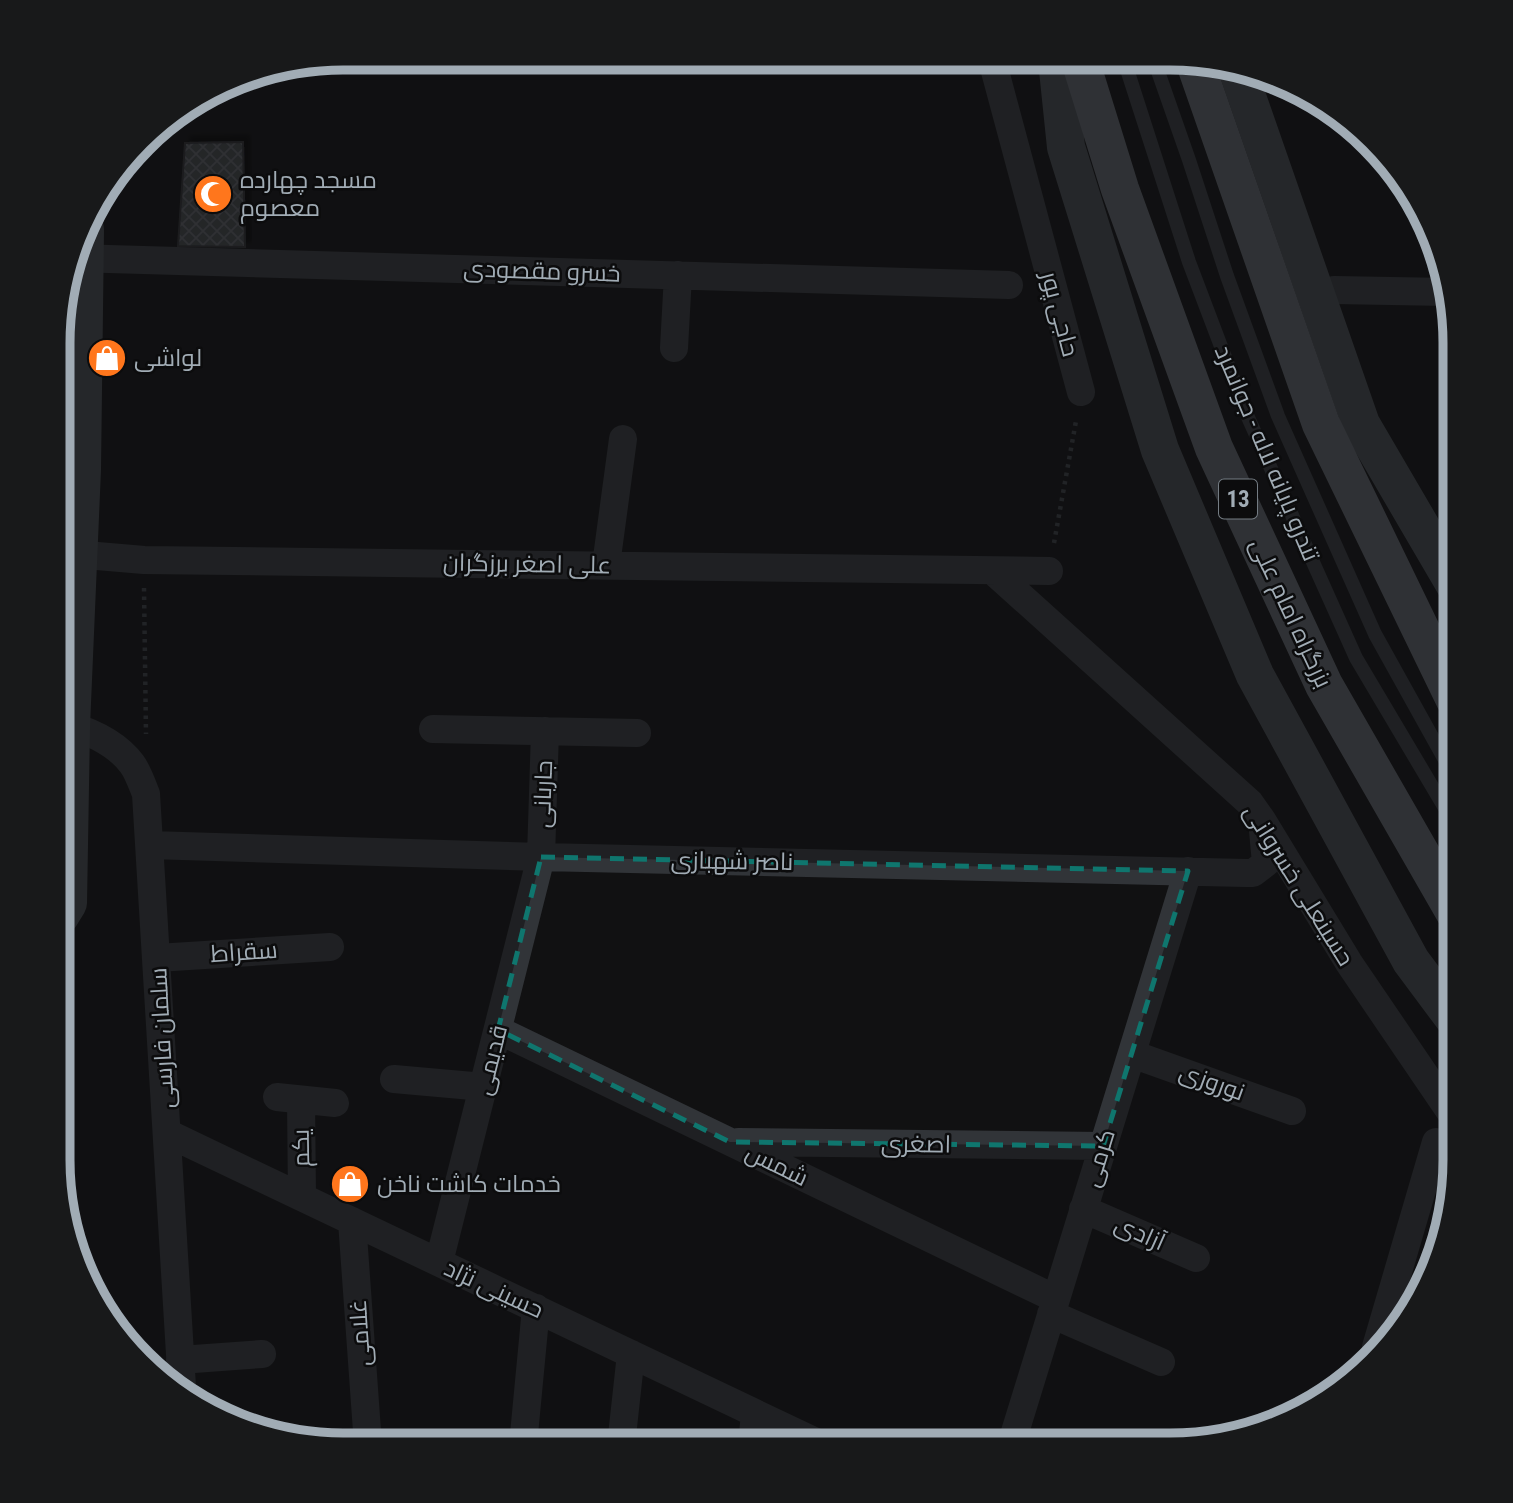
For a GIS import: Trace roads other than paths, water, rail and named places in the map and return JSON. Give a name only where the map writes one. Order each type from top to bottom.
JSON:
[{"type":"highway","name":"بزرگراه امام علی","points":[[1083,70],[1120,189],[1214,448],[1324,685],[1443,892]]},
{"type":"highway","points":[[1198,72],[1321,424],[1443,675]]},
{"type":"main road","points":[[1058,70],[1066,146],[1160,450],[1255,675],[1412,961],[1443,1004]]},
{"type":"main road","points":[[1241,79],[1361,424],[1443,564]]},
{"type":"main road","points":[[70,785],[70,553],[80,268]]},
{"type":"street","name":"حاجی پور","points":[[995,70],[1081,392]]},
{"type":"street","name":"خسرو مقصودی","points":[[87,248],[678,275],[1009,285]]},
{"type":"street","points":[[674,348],[678,275]]},
{"type":"street","points":[[1334,290],[1438,292]]},
{"type":"street","points":[[606,565],[623,439]]},
{"type":"street","name":"علی اصغر برزگران","points":[[70,553],[144,560],[1049,571]]},
{"type":"street","name":"حسینعلی خسروانی","points":[[993,571],[1250,803],[1349,963],[1443,1103]]},
{"type":"street","name":"سلمان فارسی","points":[[71,726],[93,733],[111,744],[132,764],[146,794],[181,1373]]},
{"type":"street","points":[[433,729],[637,733]]},
{"type":"street","name":"جاربانی","points":[[541,857],[545,731]]},
{"type":"street","name":"ناصر شهبازی","points":[[150,845],[1253,873],[1266,863],[1262,820]]},
{"type":"street","name":"قدیمی","points":[[439,1262],[541,857]]},
{"type":"street","name":"کرمی","points":[[1015,1433],[1188,871]]},
{"type":"street","name":"سقراط","points":[[157,958],[330,947]]},
{"type":"street","name":"شمس","points":[[498,1030],[730,1142],[1161,1362]]},
{"type":"street","name":"نوروزی","points":[[1132,1054],[1292,1111]]},
{"type":"street","points":[[394,1079],[484,1087]]},
{"type":"street","name":"یکم","points":[[302,1197],[289,1099],[335,1103]]},
{"type":"street","name":"حسینی نژاد","points":[[167,1133],[796,1433]]},
{"type":"street","name":"اصغری","points":[[730,1142],[1103,1146]]},
{"type":"street","points":[[1380,1335],[1436,1142]]},
{"type":"street","name":"آزادی","points":[[1083,1209],[1196,1258]]},
{"type":"street","name":"غلامی","points":[[352,1221],[367,1433]]},
{"type":"street","points":[[524,1433],[536,1308]]},
{"type":"street","points":[[181,1373],[262,1354]]},
{"type":"street","points":[[622,1433],[631,1354]]},
{"type":"street","points":[[753,1433],[755,1413]]},
{"type":"lane","name":"تندرو پایانه لاله - جوانمرد","points":[[1127,70],[1189,262],[1247,415],[1356,658],[1443,805]]},
{"type":"lane","points":[[1158,70],[1227,276],[1278,416],[1375,634],[1443,756]]},
{"type":"place","name":"مسجد چهارده معصوم","points":[[213,194]]},
{"type":"place","name":"لواشی","points":[[107,358]]},
{"type":"place","name":"خدمات کاشت ناخن","points":[[350,1184]]}]
